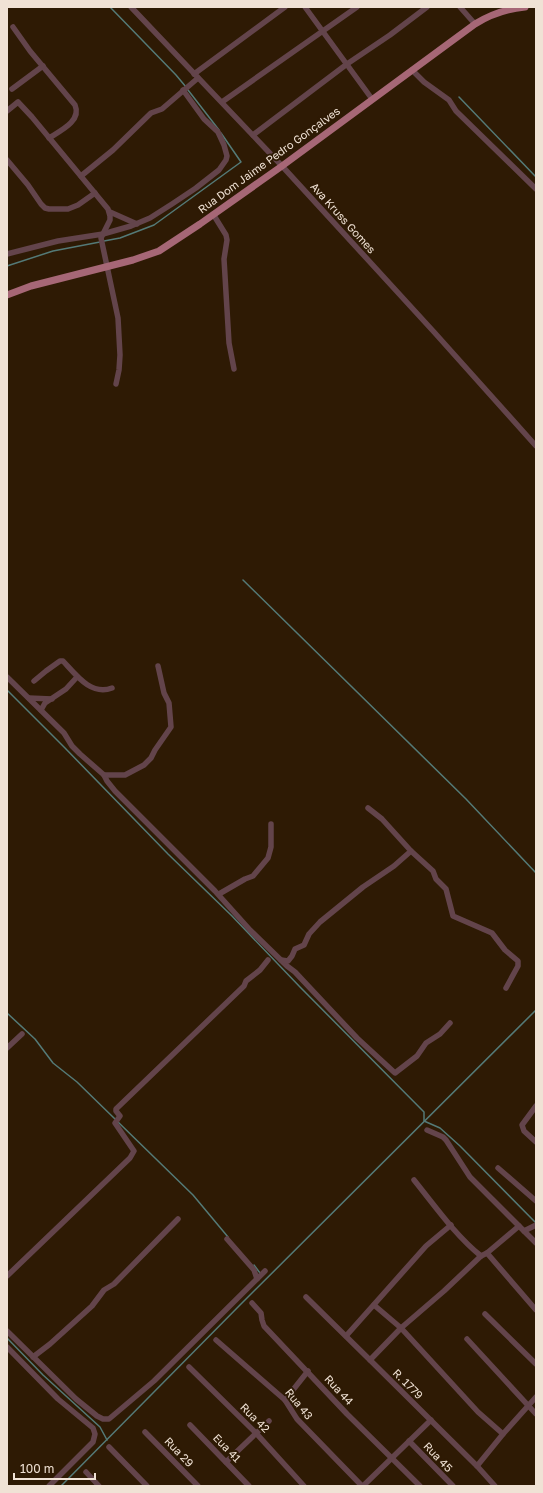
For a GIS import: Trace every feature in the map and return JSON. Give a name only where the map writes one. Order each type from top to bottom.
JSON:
[{"type":"main road","name":"Rua Dom Jaime Pedro Gonçalves","points":[[7,295],[31,286],[133,260],[159,251],[282,166],[474,24],[498,12],[525,7]]},
{"type":"street","name":"Ava Kruss Gomes","points":[[131,7],[282,166],[536,446]]},
{"type":"street","points":[[80,176],[113,150],[153,112],[162,109],[186,88],[196,76],[285,7]]},
{"type":"street","points":[[305,7],[372,99]]},
{"type":"street","points":[[222,102],[357,7]]},
{"type":"street","points":[[253,135],[347,64],[390,35],[427,7]]},
{"type":"street","points":[[460,7],[474,24]]},
{"type":"street","points":[[13,27],[24,44],[77,109],[75,117],[72,121],[49,138]]},
{"type":"street","points":[[12,89],[43,66]]},
{"type":"street","points":[[412,70],[424,82],[449,100],[456,111],[536,189]]},
{"type":"street","points":[[7,254],[58,241],[102,236],[137,224],[150,218],[196,188],[219,170],[226,160],[226,151],[218,132],[204,119],[186,88]]},
{"type":"street","points":[[7,111],[18,102],[110,212],[137,224]]},
{"type":"street","points":[[7,160],[28,185],[41,204],[49,210],[68,209],[78,205],[95,193]]},
{"type":"street","points":[[110,212],[110,220],[102,236],[118,318],[120,356],[116,384]]},
{"type":"street","points":[[213,214],[226,235],[227,240],[224,259],[229,342],[234,369]]},
{"type":"street","points":[[34,681],[60,661],[63,661],[77,677],[96,689],[106,690],[112,688]]},
{"type":"street","points":[[104,775],[124,775],[144,765],[152,758],[155,750],[172,727],[169,703],[164,693],[158,666]]},
{"type":"street","points":[[7,677],[64,733],[72,746],[104,775],[115,791],[219,894],[250,930],[295,972],[366,1047],[395,1073],[417,1056],[426,1044],[440,1034],[450,1023]]},
{"type":"street","points":[[41,710],[45,703],[66,689],[77,677]]},
{"type":"street","points":[[29,698],[52,699]]},
{"type":"street","points":[[368,808],[382,819],[411,851],[433,871],[436,879],[446,889],[453,916],[492,933],[505,950],[518,961],[518,966],[506,988]]},
{"type":"street","points":[[219,894],[253,876],[268,858],[271,847],[271,824]]},
{"type":"street","points":[[281,960],[288,961],[292,956],[294,949],[304,945],[309,934],[320,922],[357,892],[394,866],[411,851]]},
{"type":"street","points":[[7,1276],[130,1158],[134,1151],[115,1123],[120,1116],[116,1109],[244,986],[246,981],[260,970],[268,960]]},
{"type":"street","points":[[7,1048],[22,1034]]},
{"type":"street","points":[[536,1106],[522,1125],[524,1131],[536,1142]]},
{"type":"street","points":[[427,1130],[443,1137],[446,1140],[470,1177],[536,1243]]},
{"type":"street","points":[[498,1168],[536,1201]]},
{"type":"street","points":[[414,1180],[472,1249],[481,1256]]},
{"type":"street","points":[[33,1357],[50,1344],[92,1306],[104,1290],[114,1284],[178,1219]]},
{"type":"street","points":[[346,1336],[426,1246],[451,1225]]},
{"type":"street","points":[[524,1231],[536,1225]]},
{"type":"street","points":[[370,1360],[401,1328],[444,1291],[481,1256],[487,1253],[519,1226]]},
{"type":"street","points":[[227,1239],[259,1277]]},
{"type":"street","points":[[487,1253],[536,1310]]},
{"type":"street","points":[[7,1331],[76,1399],[97,1416],[103,1419],[109,1419],[154,1381],[265,1271]]},
{"type":"street","name":"R. 1779","points":[[306,1297],[431,1420],[495,1486]]},
{"type":"street","name":"Rua 44","points":[[252,1303],[261,1313],[264,1326],[347,1414],[420,1486]]},
{"type":"street","points":[[374,1305],[401,1328],[478,1412],[503,1434]]},
{"type":"street","points":[[485,1314],[536,1364]]},
{"type":"street","points":[[467,1339],[536,1414]]},
{"type":"street","name":"Rua 43","points":[[216,1340],[285,1400],[297,1419],[363,1486]]},
{"type":"street","points":[[7,1347],[58,1399],[93,1428],[95,1434],[93,1442],[49,1486]]},
{"type":"street","name":"Rua 42","points":[[188,1367],[256,1433],[304,1486]]},
{"type":"street","points":[[285,1400],[308,1372]]},
{"type":"street","points":[[477,1466],[536,1397]]},
{"type":"street","points":[[363,1486],[431,1420]]},
{"type":"street","points":[[226,1462],[269,1421]]},
{"type":"street","name":"Eua 41","points":[[190,1425],[249,1486]]},
{"type":"street","name":"Rua 29","points":[[145,1432],[198,1486]]},
{"type":"street","name":"Rua 45","points":[[409,1441],[453,1486]]},
{"type":"street","points":[[109,1447],[147,1486]]},
{"type":"street","points":[[86,1472],[98,1486]]},
{"type":"waterway","points":[[110,7],[186,87]]},
{"type":"waterway","points":[[188,90],[219,130]]},
{"type":"waterway","points":[[459,97],[536,177]]},
{"type":"waterway","points":[[104,241],[120,238],[154,225],[241,162],[221,133]]},
{"type":"waterway","points":[[7,266],[53,251],[100,242]]},
{"type":"waterway","points":[[243,580],[466,799],[536,873]]},
{"type":"waterway","points":[[7,690],[424,1112],[424,1121],[440,1128],[460,1146],[536,1223]]},
{"type":"waterway","points":[[61,1486],[536,1010]]},
{"type":"waterway","points":[[7,1013],[35,1039],[53,1063],[77,1082],[115,1119]]},
{"type":"waterway","points":[[118,1122],[193,1195],[228,1237]]},
{"type":"waterway","points":[[254,1265],[260,1273]]},
{"type":"waterway","points":[[7,1338],[43,1375],[100,1427],[107,1440]]}]
